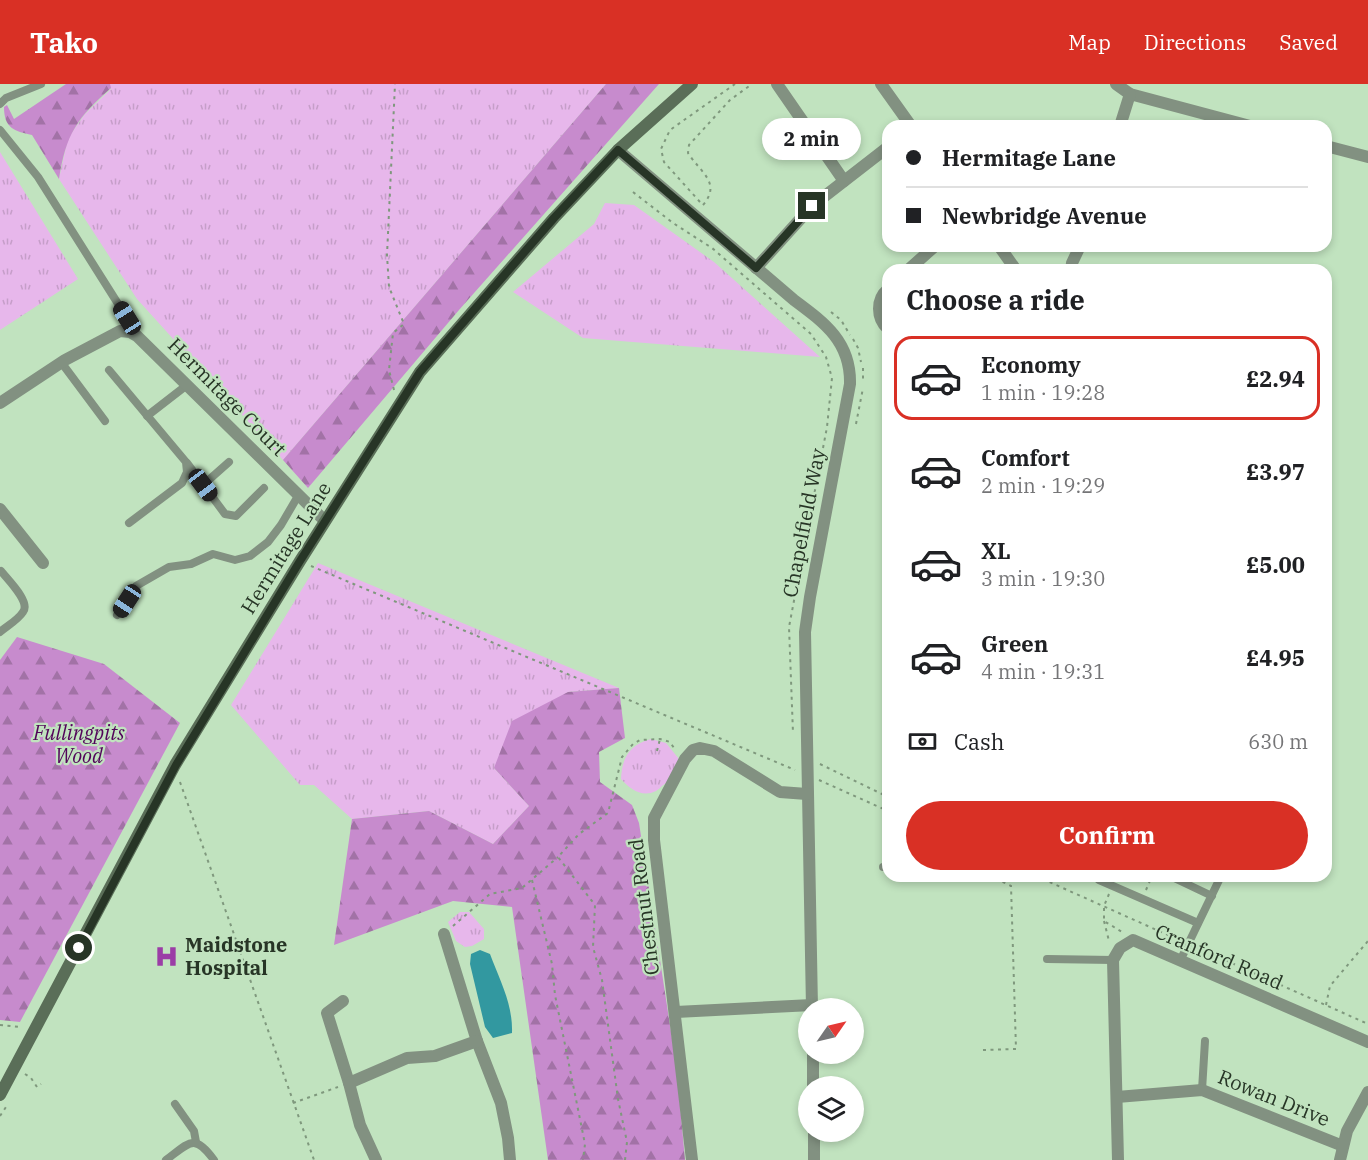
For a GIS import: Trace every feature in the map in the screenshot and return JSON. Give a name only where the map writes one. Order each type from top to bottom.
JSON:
[{"type":"main road","name":"Hermitage Lane","points":[[0,1095],[176,765],[300,561],[420,372],[554,218],[618,150],[692,84]]},
{"type":"street","points":[[777,84],[844,181]]},
{"type":"street","points":[[881,84],[907,120]]},
{"type":"street","points":[[1116,84],[1130,94],[1228,120]]},
{"type":"street","points":[[1122,120],[1130,94]]},
{"type":"street","points":[[1332,148],[1368,157]]},
{"type":"street","name":"Chapelfield Way","points":[[618,150],[794,300],[825,323],[842,347],[850,373],[850,384],[805,632],[814,778],[807,794],[812,998]]},
{"type":"street","points":[[756,268],[812,206],[882,152]]},
{"type":"street","points":[[915,264],[928,252]]},
{"type":"street","points":[[882,296],[879,302],[882,319]]},
{"type":"street","points":[[0,403],[61,362],[120,331],[130,332]]},
{"type":"street","name":"Hermitage Court","points":[[130,332],[137,336],[325,521]]},
{"type":"street","points":[[0,508],[43,563]]},
{"type":"street","points":[[685,759],[693,750],[707,748],[780,792],[807,794]]},
{"type":"street","name":"Chestnut Road","points":[[685,759],[654,818],[654,840],[692,1160]]},
{"type":"street","points":[[444,934],[477,1041],[501,1103],[510,1160]]},
{"type":"street","name":"Cranford Road","points":[[1113,960],[1120,948],[1133,940],[1368,1042]]},
{"type":"street","points":[[1113,960],[1118,1160]]},
{"type":"street","points":[[343,1001],[327,1013],[360,1125],[376,1160]]},
{"type":"street","points":[[676,1012],[798,1008]]},
{"type":"street","points":[[349,1083],[407,1058],[435,1056],[477,1041]]},
{"type":"street","name":"Rowan Drive","points":[[1117,1097],[1202,1090],[1343,1146]]},
{"type":"street","points":[[1340,1160],[1347,1131],[1368,1092]]},
{"type":"street","points":[[814,1142],[814,1160]]},
{"type":"lane","points":[[0,104],[6,98],[41,84]]},
{"type":"lane","points":[[0,130],[38,177],[127,318],[130,332]]},
{"type":"lane","points":[[61,362],[105,421]]},
{"type":"lane","points":[[109,370],[186,462],[225,514],[236,516],[264,488]]},
{"type":"lane","points":[[147,416],[187,385]]},
{"type":"lane","points":[[129,523],[182,483],[188,472],[186,462]]},
{"type":"lane","points":[[203,485],[229,462]]},
{"type":"lane","points":[[117,615],[136,586],[169,567],[191,564],[213,554],[236,560],[250,556],[268,542],[298,496]]},
{"type":"lane","points":[[0,632],[24,612],[25,606],[22,598],[1,571]]},
{"type":"lane","points":[[1104,882],[1198,923]]},
{"type":"lane","points":[[1183,882],[1212,896]]},
{"type":"lane","points":[[1180,961],[1218,882]]},
{"type":"lane","points":[[1047,959],[1113,960]]},
{"type":"lane","points":[[1202,1090],[1205,1041]]},
{"type":"lane","points":[[175,1104],[194,1131],[196,1142]]},
{"type":"lane","points":[[166,1160],[189,1143],[196,1142],[204,1147],[214,1160]]},
{"type":"path","points":[[395,84],[387,255],[389,287],[404,324],[393,333],[389,370],[394,391],[402,399]]},
{"type":"path","points":[[735,84],[670,130],[661,149],[664,162],[703,205],[711,196],[712,189],[688,153],[689,145],[730,100],[752,84]]},
{"type":"path","points":[[633,192],[673,223],[712,248],[811,334],[831,369],[827,427],[789,627],[793,734]]},
{"type":"path","points":[[822,306],[841,320],[858,348],[864,375],[855,432]]},
{"type":"path","points":[[300,561],[882,808]]},
{"type":"path","points":[[657,751],[660,739]]},
{"type":"path","points":[[444,934],[490,894],[522,888],[558,857],[579,834],[608,813],[622,757],[627,749],[640,740],[660,739],[670,742],[679,757],[685,759]]},
{"type":"path","points":[[814,778],[819,764],[882,793]]},
{"type":"path","points":[[176,765],[188,808],[314,1160]]},
{"type":"path","points":[[814,778],[820,788]]},
{"type":"path","points":[[558,857],[595,905],[593,947],[602,980],[618,1099],[627,1142],[625,1160]]},
{"type":"path","points":[[532,880],[552,964],[555,995],[585,1144],[583,1160]]},
{"type":"path","points":[[983,1050],[1016,1048],[1011,886],[1003,882]]},
{"type":"path","points":[[1050,882],[1368,1024]]},
{"type":"path","points":[[1142,899],[1149,882]]},
{"type":"path","points":[[1104,906],[1104,921],[1133,940]]},
{"type":"path","points":[[1326,1006],[1330,986],[1368,941]]},
{"type":"path","points":[[0,1025],[37,1029]]},
{"type":"path","points":[[25,1074],[37,1087],[41,1084]]},
{"type":"path","points":[[293,1103],[349,1083]]},
{"type":"green space","points":[[66,84],[110,84],[111,88],[81,118],[75,128],[65,150],[59,179],[32,135],[15,130],[8,124],[4,107],[7,105],[14,119]]},
{"type":"green space","points":[[109,84],[606,84],[283,460],[137,299],[59,179],[68,138],[85,114],[111,89]]},
{"type":"green space","points":[[606,84],[659,84],[459,310],[308,488],[283,460]]},
{"type":"green space","points":[[0,152],[78,279],[0,330]]},
{"type":"green space","points":[[605,203],[634,205],[714,262],[820,357],[583,338],[513,292],[594,224]]},
{"type":"green space","points":[[318,563],[619,688],[568,692],[494,768],[529,806],[493,844],[429,811],[352,819],[314,785],[300,785],[231,705]]},
{"type":"green space","name":"Fullingpits Wood","points":[[17,637],[104,664],[180,723],[20,1022],[0,1020],[0,660]]},
{"type":"green space","points":[[619,688],[625,738],[599,752],[600,782],[632,805],[639,823],[677,1071],[685,1160],[548,1160],[512,907],[453,901],[334,945],[352,819],[429,811],[493,844],[529,806],[494,768],[512,721],[568,692]]},
{"type":"green space","points":[[651,739],[666,743],[679,759],[668,783],[651,793],[641,793],[632,789],[621,779],[623,765],[632,749]]},
{"type":"green space","points":[[460,912],[469,912],[484,929],[484,939],[465,947],[456,941],[448,922]]},
{"type":"water","points":[[480,950],[490,954],[505,993],[512,1022],[512,1033],[493,1038],[485,1027],[470,964],[471,954]]},
{"type":"place","name":"Maidstone Hospital","points":[[167,956]]},
{"type":"route","points":[[79,948],[176,765],[215,699],[420,372],[554,218],[618,150],[756,268],[812,206]]}]
